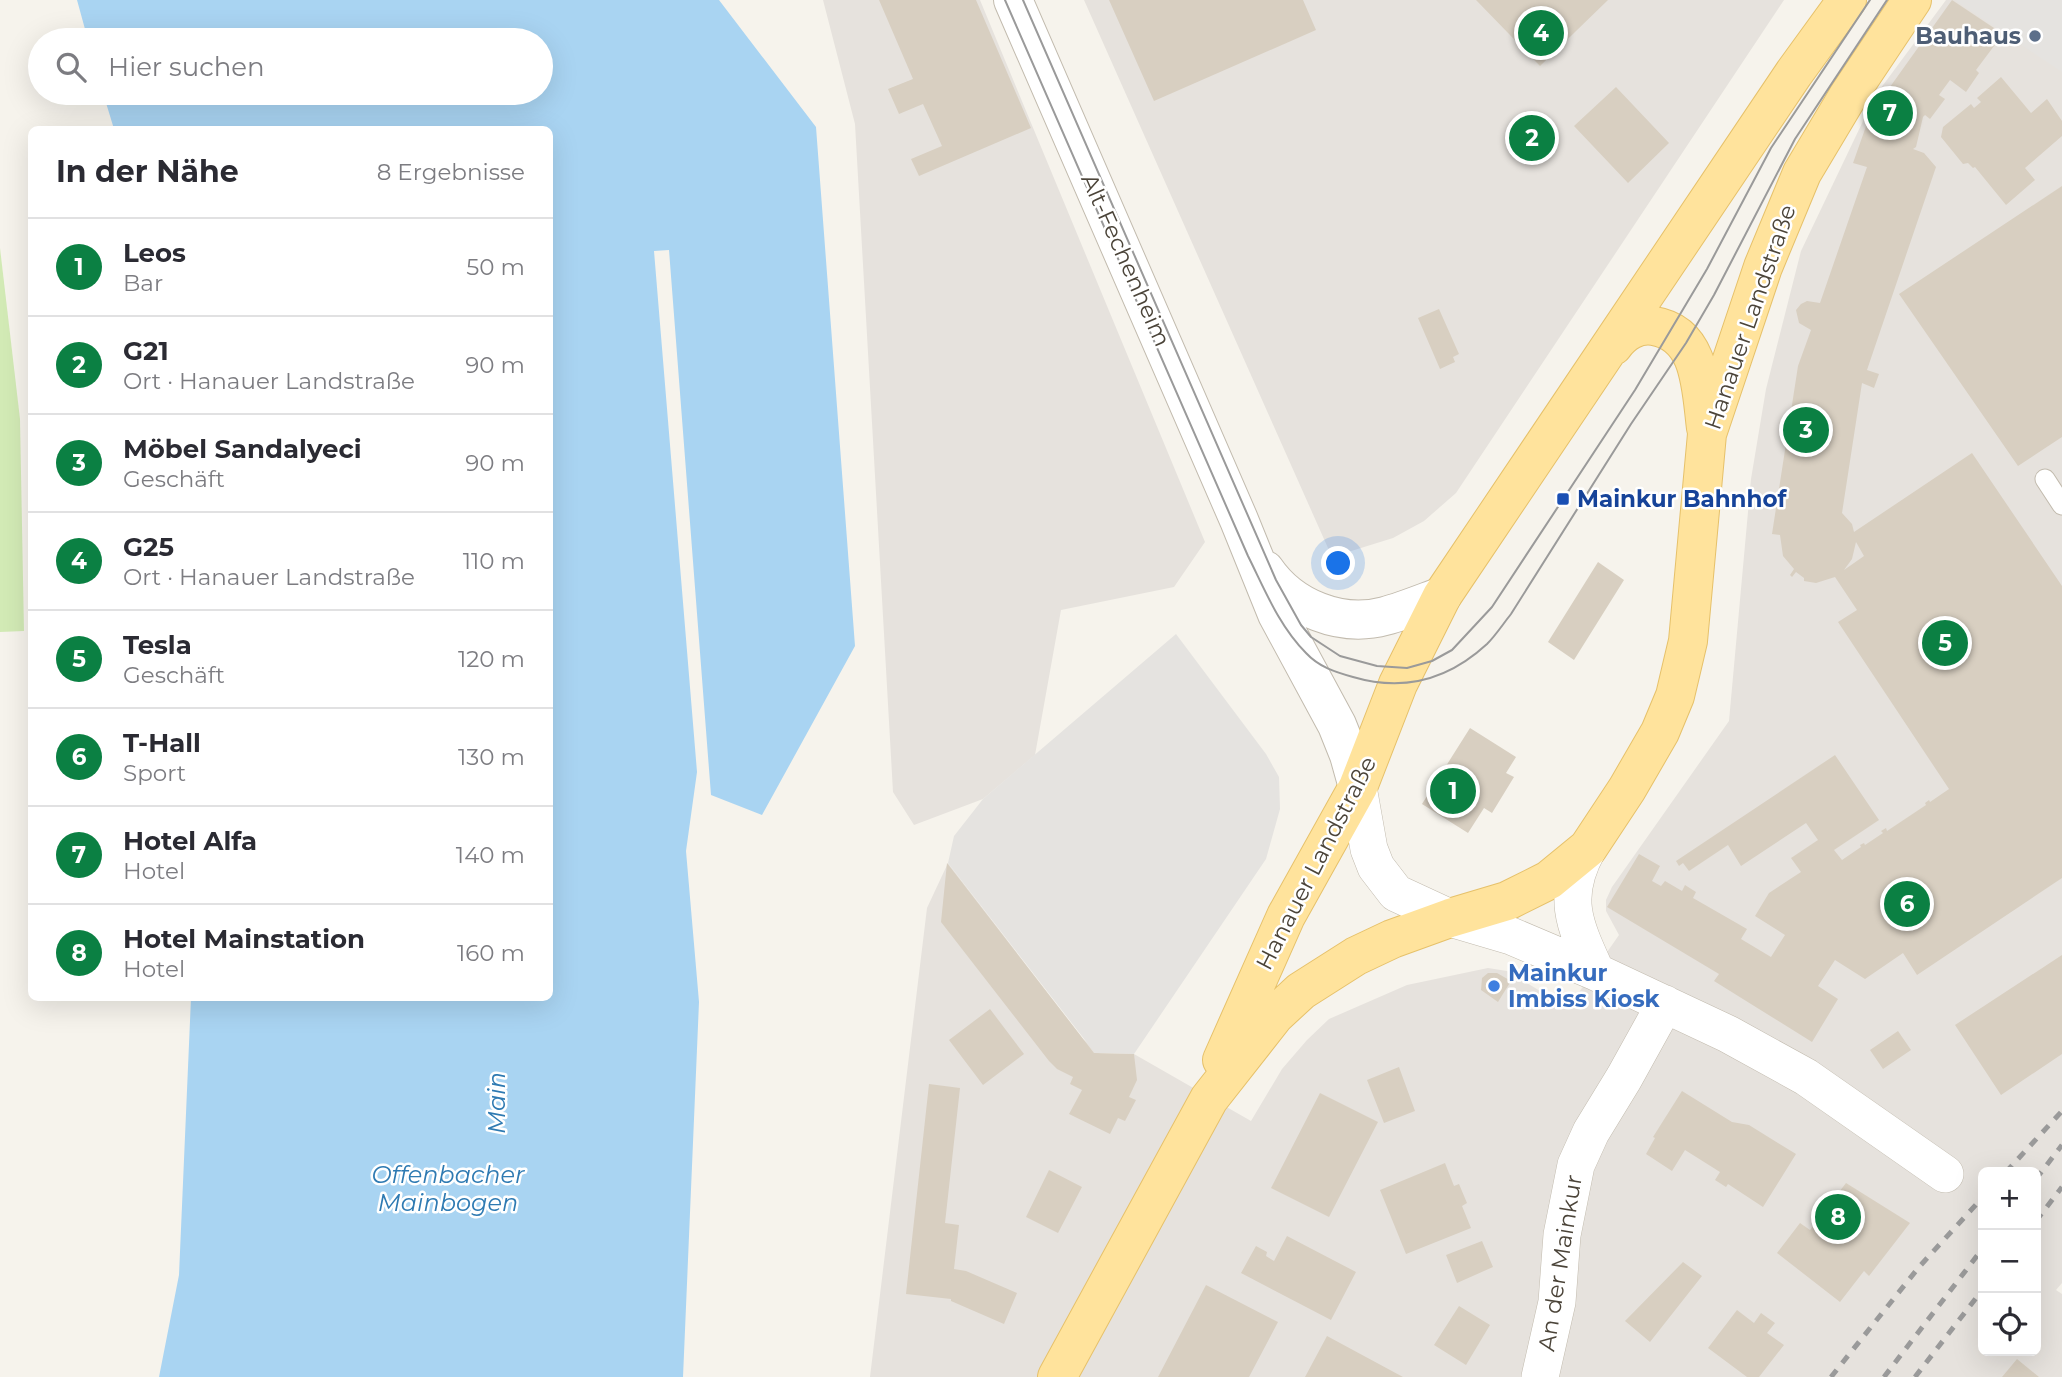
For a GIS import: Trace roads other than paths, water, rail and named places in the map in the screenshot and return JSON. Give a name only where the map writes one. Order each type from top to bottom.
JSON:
[{"type":"main road","name":"Hanauer Landstraße","points":[[1057,1377],[1209,1099],[1231,1037],[1286,916],[1358,787],[1398,684],[1442,596],[1794,73],[1847,0]]},
{"type":"main road","name":"Hanauer Landstraße","points":[[1209,1099],[1275,1015],[1301,991],[1356,956],[1392,939],[1530,891],[1567,867],[1588,848],[1649,754],[1675,696],[1688,641],[1707,434],[1763,267],[1802,173],[1848,96],[1912,0]]},
{"type":"main road","points":[[1601,362],[1616,342],[1635,327],[1651,325],[1680,338],[1693,356],[1698,370],[1707,434]]},
{"type":"street","name":"Alt-Fechenheim","points":[[1013,0],[1282,623],[1337,725],[1358,787]]},
{"type":"street","name":"Alt-Fechenheim","points":[[1239,520],[1261,563],[1278,587],[1288,596],[1315,611],[1355,620],[1371,619],[1385,617],[1442,596]]},
{"type":"street","points":[[1358,787],[1368,849],[1384,879],[1396,893],[1450,918],[1511,936],[1728,1034],[1806,1077],[1945,1174]]},
{"type":"street","points":[[1588,848],[1578,867],[1572,904],[1580,936],[1595,972]]},
{"type":"street","name":"An der Mainkur","points":[[1539,1377],[1558,1302],[1562,1235],[1576,1165],[1591,1132],[1665,1004]]},
{"type":"lane","points":[[2045,479],[2062,505]]},
{"type":"water","name":"Offenbacher Mainbogen","points":[[77,0],[719,0],[816,127],[855,646],[762,815],[711,795],[669,250],[654,251],[697,772],[686,851],[699,1002],[683,1377],[159,1377],[179,1275],[191,1001],[553,1001],[553,126],[113,126],[107,105],[553,105],[553,28],[85,28]]},
{"type":"tram line","points":[[1005,0],[1248,556],[1273,607],[1296,642],[1316,662],[1346,675],[1390,683],[1424,680],[1457,666],[1487,644],[1511,614],[1631,424],[1686,343],[1795,139],[1887,0]]},
{"type":"tram line","points":[[1023,0],[1276,580],[1301,625],[1311,637],[1340,656],[1377,666],[1407,668],[1432,661],[1452,650],[1492,607],[1635,390],[1707,269],[1771,148],[1870,0]]},
{"type":"railway","points":[[2011,1167],[2062,1111]]},
{"type":"railway","points":[[2041,1172],[2062,1145]]},
{"type":"railway","points":[[2041,1214],[2062,1187]]},
{"type":"railway","points":[[1831,1377],[1919,1267],[1978,1202]]},
{"type":"railway","points":[[1884,1377],[1978,1255]]},
{"type":"railway","points":[[1915,1377],[1980,1293]]},
{"type":"place","name":"G25","points":[[1541,33]]},
{"type":"place","name":"Bauhaus","points":[[2035,36]]},
{"type":"place","name":"Hotel Alfa","points":[[1890,113]]},
{"type":"place","name":"G21","points":[[1532,138]]},
{"type":"place","name":"Möbel Sandalyeci","points":[[1806,430]]},
{"type":"place","name":"Mainkur Bahnhof","points":[[1563,499]]},
{"type":"place","name":"Tesla","points":[[1945,643]]},
{"type":"place","name":"Leos","points":[[1453,791]]},
{"type":"place","name":"T-Hall","points":[[1907,904]]},
{"type":"place","name":"Mainkur Imbiss Kiosk","points":[[1494,986]]},
{"type":"place","name":"Hotel Mainstation","points":[[1838,1217]]},
{"type":"water label","name":"Main","points":[[496,1103]]}]
